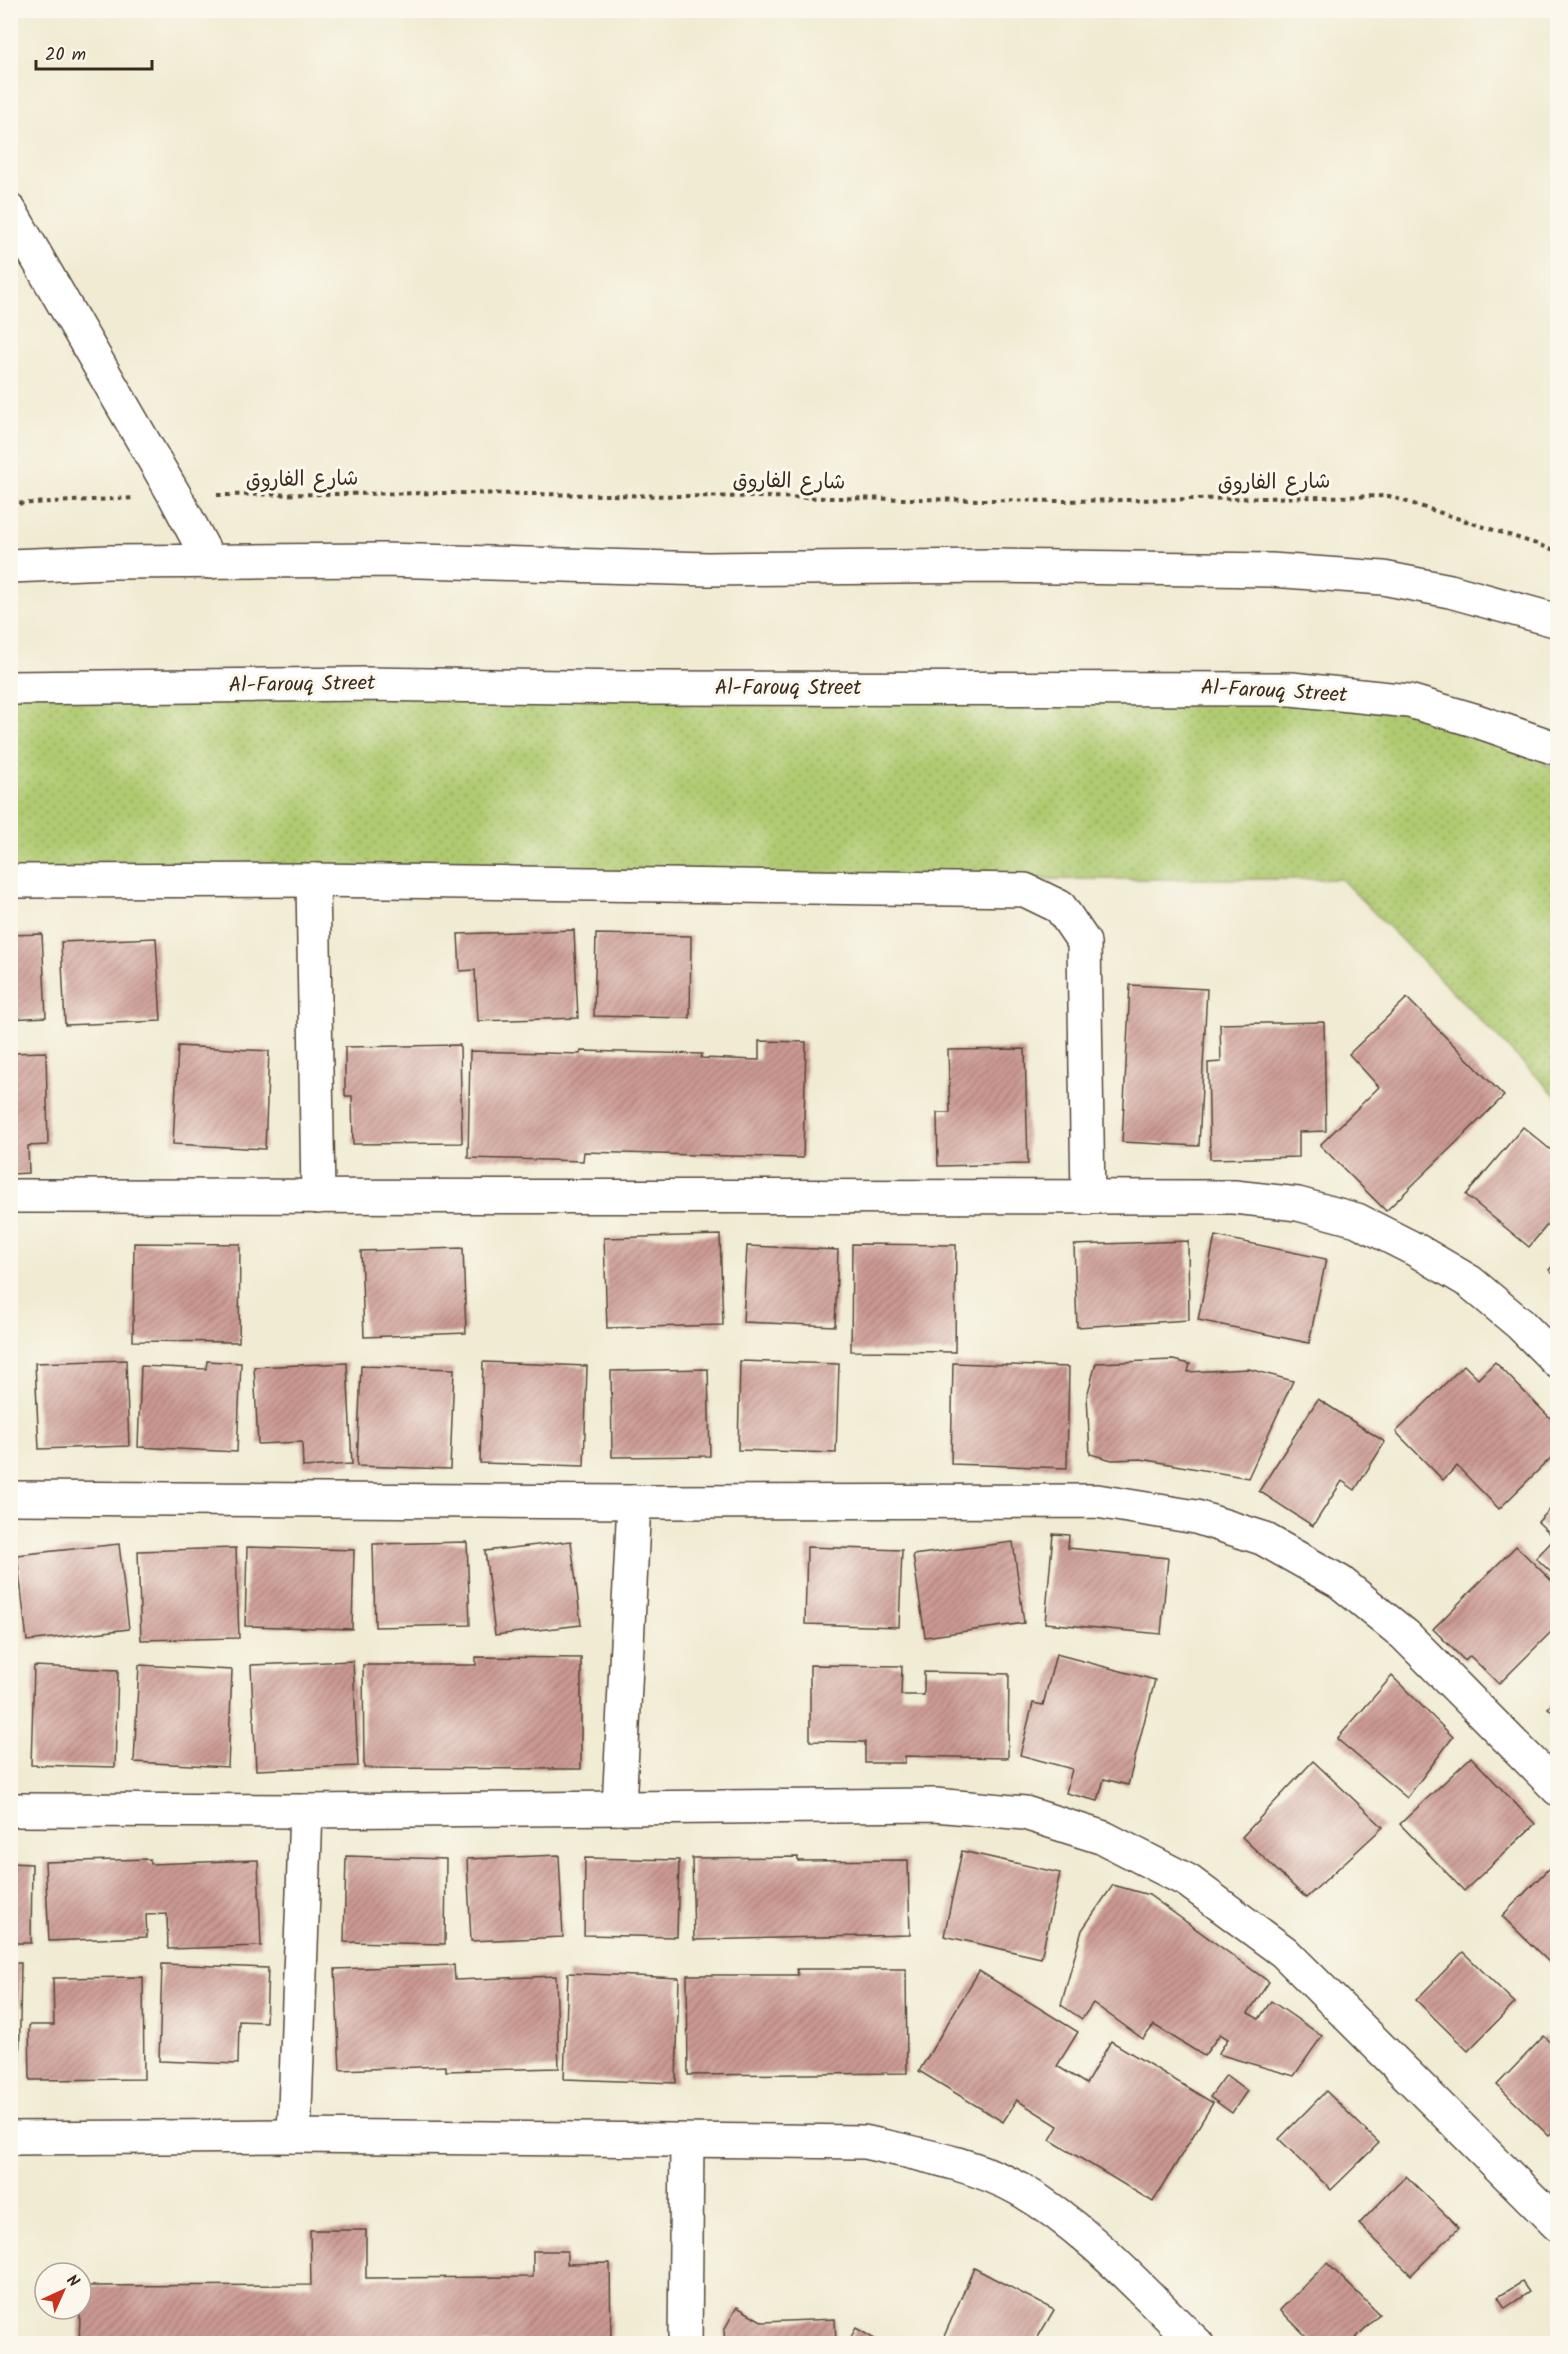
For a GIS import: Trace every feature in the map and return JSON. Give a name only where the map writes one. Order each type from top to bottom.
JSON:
[{"type":"street","points":[[10,211],[175,496],[210,562]]},
{"type":"street","points":[[10,566],[109,562],[384,560],[708,569],[993,566],[1271,570],[1383,578],[1450,591],[1557,621]]},
{"type":"street","name":"Al-Farouq Street","points":[[10,688],[363,684],[628,688],[1291,689],[1409,701],[1474,720],[1557,749]]},
{"type":"street","points":[[10,881],[313,880],[1025,890],[1060,908],[1084,942],[1088,1198]]},
{"type":"street","points":[[313,880],[318,1197]]},
{"type":"street","points":[[10,1196],[1234,1197],[1298,1204],[1357,1220],[1416,1250],[1470,1282],[1520,1324],[1557,1362]]},
{"type":"street","points":[[10,1498],[634,1502],[1097,1500],[1196,1517],[1262,1538],[1340,1582],[1405,1635],[1557,1789]]},
{"type":"street","points":[[619,1808],[634,1502]]},
{"type":"street","points":[[10,1810],[306,1811],[935,1805],[1025,1813],[1104,1838],[1188,1881],[1284,1952],[1557,2225]]},
{"type":"street","points":[[294,2136],[306,1811]]},
{"type":"street","points":[[10,2138],[294,2136],[864,2142],[956,2163],[1020,2190],[1077,2228],[1197,2343]]},
{"type":"street","points":[[685,2343],[687,2141]]},
{"type":"path","name":"شارع الفاروق","points":[[10,504],[175,496],[452,493],[1063,501],[1389,496],[1557,551]]},
{"type":"green space","points":[[11,689],[1409,701],[1557,769],[1557,1097],[1341,879],[11,880]]},
{"type":"building","points":[[574,930],[578,1018],[478,1021],[475,970],[460,971],[458,934]]},
{"type":"building","points":[[42,934],[46,1017],[10,1019],[10,935]]},
{"type":"building","points":[[596,934],[691,936],[690,1018],[594,1016]]},
{"type":"building","points":[[156,938],[161,1021],[65,1025],[61,942]]},
{"type":"building","points":[[1130,985],[1207,989],[1199,1146],[1122,1142]]},
{"type":"building","points":[[1407,998],[1504,1096],[1386,1211],[1320,1145],[1379,1087],[1349,1054]]},
{"type":"building","points":[[1324,1022],[1326,1131],[1299,1132],[1299,1157],[1210,1159],[1208,1063],[1221,1062],[1220,1024]]},
{"type":"building","points":[[759,1041],[806,1042],[803,1158],[584,1152],[583,1161],[468,1158],[470,1051],[702,1054],[701,1058],[759,1060]]},
{"type":"building","points":[[460,1045],[462,1143],[353,1144],[352,1096],[345,1096],[345,1047]]},
{"type":"building","points":[[178,1046],[269,1051],[265,1149],[173,1144]]},
{"type":"building","points":[[1025,1049],[1028,1164],[938,1166],[937,1113],[950,1113],[948,1050]]},
{"type":"building","points":[[46,1052],[48,1145],[28,1146],[29,1173],[10,1174],[10,1053]]},
{"type":"building","points":[[1523,1127],[1558,1156],[1558,1212],[1529,1247],[1466,1195]]},
{"type":"building","points":[[720,1235],[723,1325],[607,1328],[604,1238]]},
{"type":"building","points":[[1215,1236],[1326,1259],[1309,1343],[1198,1320]]},
{"type":"building","points":[[1188,1241],[1189,1320],[1077,1327],[1074,1245]]},
{"type":"building","points":[[134,1243],[240,1244],[239,1342],[133,1341]]},
{"type":"building","points":[[852,1244],[956,1245],[955,1352],[851,1351]]},
{"type":"building","points":[[747,1246],[838,1250],[835,1326],[743,1322]]},
{"type":"building","points":[[463,1248],[466,1333],[364,1337],[361,1251]]},
{"type":"building","points":[[1558,1260],[1558,1278],[1549,1270]]},
{"type":"building","points":[[126,1360],[129,1446],[39,1449],[35,1363]]},
{"type":"building","points":[[1173,1360],[1190,1364],[1188,1372],[1249,1369],[1293,1381],[1248,1478],[1141,1459],[1112,1460],[1090,1454],[1087,1396],[1096,1363]]},
{"type":"building","points":[[207,1361],[241,1363],[237,1452],[138,1447],[141,1366],[206,1369]]},
{"type":"building","points":[[740,1361],[839,1364],[836,1453],[738,1450]]},
{"type":"building","points":[[483,1362],[587,1366],[584,1466],[480,1463]]},
{"type":"building","points":[[1495,1362],[1558,1426],[1558,1451],[1499,1509],[1457,1466],[1443,1480],[1396,1432],[1464,1365],[1478,1379]]},
{"type":"building","points":[[347,1363],[352,1464],[303,1467],[302,1442],[258,1444],[254,1367]]},
{"type":"building","points":[[953,1363],[1069,1367],[1067,1468],[951,1464]]},
{"type":"building","points":[[361,1366],[454,1369],[450,1469],[357,1466]]},
{"type":"building","points":[[708,1369],[710,1456],[612,1457],[611,1371]]},
{"type":"building","points":[[1318,1399],[1385,1442],[1355,1490],[1342,1481],[1313,1526],[1259,1491]]},
{"type":"building","points":[[1558,1501],[1558,1579],[1536,1558],[1555,1538],[1538,1522]]},
{"type":"building","points":[[1053,1534],[1069,1535],[1068,1548],[1168,1558],[1161,1634],[1045,1623]]},
{"type":"building","points":[[571,1541],[581,1625],[495,1635],[485,1551]]},
{"type":"building","points":[[467,1542],[470,1625],[375,1627],[373,1544]]},
{"type":"building","points":[[1013,1542],[1024,1623],[925,1637],[913,1555]]},
{"type":"building","points":[[119,1544],[129,1629],[27,1641],[17,1555]]},
{"type":"building","points":[[1516,1546],[1558,1587],[1558,1625],[1499,1684],[1470,1656],[1465,1661],[1433,1629]]},
{"type":"building","points":[[247,1547],[354,1550],[352,1629],[245,1626]]},
{"type":"building","points":[[807,1547],[902,1550],[899,1627],[805,1624]]},
{"type":"building","points":[[236,1548],[239,1638],[141,1640],[138,1551]]},
{"type":"building","points":[[1056,1654],[1155,1680],[1128,1785],[1104,1779],[1098,1801],[1066,1793],[1072,1769],[1020,1755],[1033,1703],[1043,1705]]},
{"type":"building","points":[[476,1657],[581,1658],[581,1769],[364,1768],[363,1665],[476,1665]]},
{"type":"building","points":[[353,1661],[358,1766],[256,1770],[251,1665]]},
{"type":"building","points":[[139,1665],[232,1670],[228,1767],[134,1762]]},
{"type":"building","points":[[810,1665],[902,1666],[901,1695],[924,1695],[924,1672],[1009,1674],[1008,1758],[905,1756],[905,1763],[865,1763],[865,1742],[810,1741]]},
{"type":"building","points":[[34,1666],[118,1670],[115,1767],[31,1765]]},
{"type":"building","points":[[1392,1676],[1453,1737],[1407,1798],[1337,1739]]},
{"type":"building","points":[[1558,1698],[1558,1717],[1548,1708]]},
{"type":"building","points":[[1471,1757],[1535,1824],[1464,1891],[1400,1824]]},
{"type":"building","points":[[1313,1761],[1383,1827],[1306,1898],[1242,1837]]},
{"type":"building","points":[[962,1851],[1060,1873],[1041,1958],[944,1936]]},
{"type":"building","points":[[559,1855],[563,1937],[471,1941],[467,1859]]},
{"type":"building","points":[[346,1856],[446,1859],[445,1944],[344,1942]]},
{"type":"building","points":[[798,1857],[798,1861],[908,1860],[910,1935],[694,1940],[692,1858]]},
{"type":"building","points":[[585,1858],[679,1860],[677,1937],[584,1935]]},
{"type":"building","points":[[150,1859],[151,1864],[258,1860],[261,1946],[168,1949],[167,1914],[146,1915],[147,1937],[49,1941],[45,1862]]},
{"type":"building","points":[[10,1863],[32,1864],[31,1943],[10,1943]]},
{"type":"building","points":[[1549,1868],[1558,1876],[1558,1964],[1554,1967],[1502,1916]]},
{"type":"building","points":[[1113,1885],[1149,1895],[1269,1982],[1248,2013],[1259,2019],[1271,2001],[1322,2036],[1294,2076],[1218,2054],[1228,2039],[1220,2034],[1204,2056],[1154,2025],[1143,2039],[1093,2003],[1082,2019],[1061,2005],[1082,1930]]},
{"type":"building","points":[[1463,1952],[1515,2003],[1468,2051],[1416,2000]]},
{"type":"building","points":[[10,1963],[21,1963],[19,2082],[10,2082]]},
{"type":"building","points":[[162,1964],[268,1968],[266,2022],[239,2021],[238,2064],[159,2061]]},
{"type":"building","points":[[454,1965],[455,1980],[556,1976],[559,2068],[446,2071],[446,2066],[340,2070],[335,1969]]},
{"type":"building","points":[[797,1969],[906,1969],[907,2073],[688,2075],[687,1975],[798,1975]]},
{"type":"building","points":[[979,1971],[1078,2032],[1057,2066],[1086,2084],[1111,2041],[1213,2103],[1153,2202],[1050,2140],[1058,2126],[1017,2100],[1003,2122],[919,2071]]},
{"type":"building","points":[[568,1973],[679,1978],[676,2083],[564,2079]]},
{"type":"building","points":[[143,1977],[144,2079],[30,2080],[29,2025],[54,2025],[53,1978]]},
{"type":"building","points":[[1544,2036],[1558,2049],[1558,2128],[1549,2136],[1497,2085]]},
{"type":"building","points":[[1226,2075],[1247,2091],[1232,2113],[1210,2097]]},
{"type":"building","points":[[1326,2091],[1379,2143],[1331,2190],[1279,2139]]},
{"type":"building","points":[[1406,2176],[1459,2228],[1411,2275],[1359,2224]]},
{"type":"building","points":[[310,2230],[366,2230],[366,2278],[533,2277],[533,2251],[567,2251],[567,2264],[610,2263],[611,2344],[79,2344],[80,2321],[93,2321],[93,2286],[311,2285]]},
{"type":"building","points":[[1327,2263],[1379,2314],[1350,2344],[1314,2344],[1280,2310]]},
{"type":"building","points":[[974,2268],[1054,2310],[1034,2344],[946,2344],[942,2341]]},
{"type":"building","points":[[1522,2282],[1529,2292],[1505,2308],[1498,2297]]},
{"type":"building","points":[[737,2307],[763,2322],[835,2319],[836,2344],[725,2344],[724,2330]]},
{"type":"building","points":[[856,2328],[883,2344],[847,2344]]}]
